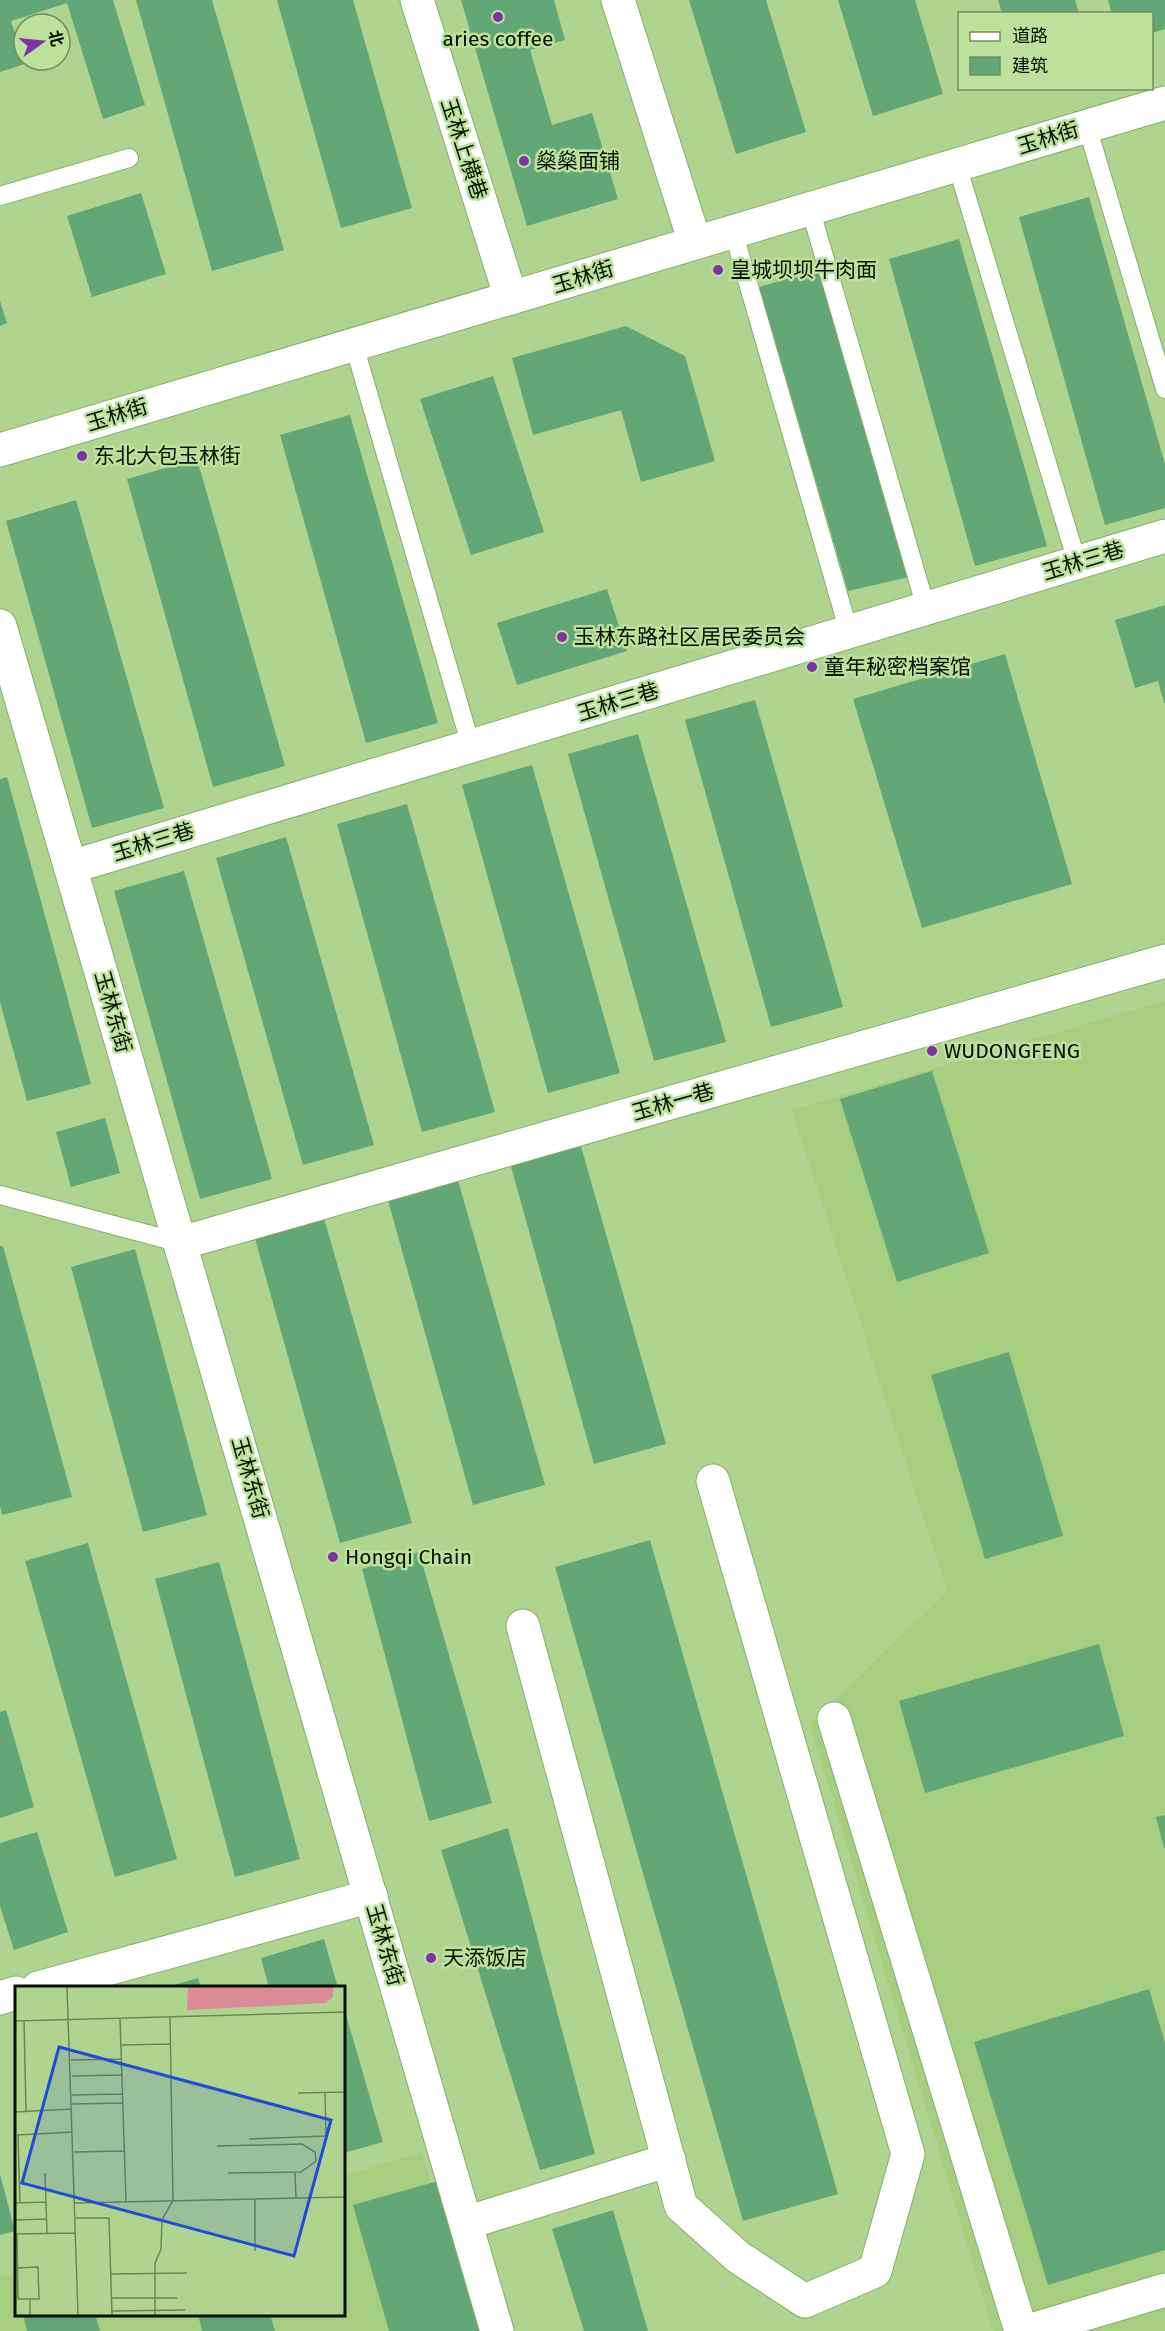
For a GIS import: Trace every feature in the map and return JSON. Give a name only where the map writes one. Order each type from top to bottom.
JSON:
[{"type":"street","name":"玉林上横巷","points":[[417,0],[511,298]]},
{"type":"street","points":[[618,0],[695,243]]},
{"type":"street","name":"玉林街","points":[[0,450],[1165,103]]},
{"type":"street","name":"玉林三巷","points":[[71,867],[1165,536]]},
{"type":"street","name":"玉林东街","points":[[0,626],[497,2331]]},
{"type":"street","name":"玉林一巷","points":[[181,1244],[1165,961]]},
{"type":"street","points":[[523,1626],[681,2206],[738,2257],[805,2301],[875,2271],[908,2154],[713,1481]]},
{"type":"street","points":[[834,1719],[1022,2331]]},
{"type":"street","points":[[45,1986],[371,1896]]},
{"type":"street","points":[[0,1998],[15,1994]]},
{"type":"street","points":[[466,2223],[669,2160]]},
{"type":"street","points":[[1028,2331],[1165,2290]]},
{"type":"lane","points":[[1087,126],[1165,389]]},
{"type":"lane","points":[[0,196],[129,158]]},
{"type":"lane","points":[[957,165],[1077,562]]},
{"type":"lane","points":[[810,208],[926,608]]},
{"type":"lane","points":[[733,231],[849,632]]},
{"type":"lane","points":[[354,345],[471,746]]},
{"type":"lane","points":[[0,1195],[181,1244]]},
{"type":"shaded area","points":[[1165,1001],[1165,2331],[993,2331],[810,1724],[947,1591],[792,1110]]},
{"type":"shaded area","points":[[422,2152],[475,2331],[0,2331],[0,2277],[15,2273],[15,2316],[345,2316],[345,2176]]},
{"type":"building","points":[[0,0],[113,0],[145,105],[103,119],[72,19],[72,12],[70,12],[67,3],[39,12],[12,12],[12,68],[0,72]]},
{"type":"building","points":[[136,0],[212,0],[284,250],[212,271]]},
{"type":"building","points":[[277,0],[353,0],[412,208],[341,228]]},
{"type":"building","points":[[461,0],[554,0],[565,40],[530,50],[552,125],[592,113],[618,199],[527,226]]},
{"type":"building","points":[[689,0],[766,0],[806,132],[736,154]]},
{"type":"building","points":[[838,0],[915,0],[943,94],[873,116]]},
{"type":"building","points":[[998,0],[1075,0],[1078,12],[1001,12]]},
{"type":"building","points":[[1108,0],[1165,0],[1165,29],[1153,33],[1153,12],[1111,12]]},
{"type":"building","points":[[141,193],[166,274],[92,297],[67,216]]},
{"type":"building","points":[[1089,197],[1165,464],[1165,508],[1105,525],[1019,217]]},
{"type":"building","points":[[959,239],[1047,546],[975,566],[889,259]]},
{"type":"building","points":[[821,269],[909,577],[848,591],[759,287]]},
{"type":"building","points":[[0,301],[7,323],[0,326]]},
{"type":"building","points":[[626,326],[685,356],[715,461],[641,482],[621,410],[533,435],[512,358]]},
{"type":"building","points":[[493,376],[544,532],[471,555],[420,399]]},
{"type":"building","points":[[350,415],[438,723],[366,743],[280,435]]},
{"type":"building","points":[[197,459],[285,766],[213,787],[127,479]]},
{"type":"building","points":[[76,500],[164,808],[92,828],[6,521]]},
{"type":"building","name":"玉林东路社区居民委员会","points":[[607,589],[627,651],[517,685],[497,623]]},
{"type":"building","points":[[1165,605],[1164,703],[1158,681],[1135,688],[1115,620]]},
{"type":"building","points":[[1005,654],[1072,884],[922,928],[853,699]]},
{"type":"building","points":[[755,700],[843,1007],[771,1027],[685,720]]},
{"type":"building","points":[[638,734],[726,1042],[654,1061],[568,754]]},
{"type":"building","points":[[532,765],[620,1073],[548,1093],[462,785]]},
{"type":"building","points":[[7,777],[91,1084],[27,1101],[0,1002],[0,779]]},
{"type":"building","points":[[407,804],[495,1112],[422,1132],[337,824]]},
{"type":"building","points":[[286,837],[374,1145],[303,1165],[216,858]]},
{"type":"building","points":[[184,871],[272,1179],[200,1199],[114,891]]},
{"type":"building","points":[[932,1071],[989,1253],[897,1282],[840,1099]]},
{"type":"building","points":[[105,1118],[120,1173],[71,1187],[56,1132]]},
{"type":"building","points":[[578,1136],[666,1444],[594,1464],[508,1156]]},
{"type":"building","points":[[457,1177],[545,1485],[473,1505],[387,1197]]},
{"type":"building","points":[[323,1215],[412,1523],[340,1543],[254,1235]]},
{"type":"building","points":[[0,1246],[3,1246],[72,1497],[2,1515],[0,1506]]},
{"type":"building","points":[[135,1249],[207,1515],[143,1532],[71,1267]]},
{"type":"building","points":[[1009,1352],[1063,1536],[985,1559],[931,1375]]},
{"type":"building","points":[[650,1540],[838,2194],[743,2221],[555,1567]]},
{"type":"building","points":[[88,1543],[177,1859],[115,1877],[25,1561]]},
{"type":"building","points":[[419,1552],[492,1803],[429,1821],[362,1569]]},
{"type":"building","points":[[219,1562],[300,1859],[235,1877],[155,1579]]},
{"type":"building","points":[[1099,1644],[1124,1736],[925,1793],[899,1701]]},
{"type":"building","points":[[6,1710],[34,1807],[0,1818],[0,1712]]},
{"type":"building","points":[[1165,1815],[1165,1848],[1164,1848],[1156,1817]]},
{"type":"building","points":[[508,1828],[595,2154],[540,2170],[441,1850]]},
{"type":"building","points":[[37,1832],[68,1932],[14,1950],[0,1906],[0,1843]]},
{"type":"building","points":[[324,1939],[337,1986],[268,1986],[261,1958]]},
{"type":"building","points":[[198,1978],[200,1986],[171,1986]]},
{"type":"building","points":[[1149,1989],[1165,2043],[1165,2250],[1048,2285],[974,2042]]},
{"type":"building","points":[[345,2011],[383,2142],[345,2153]]},
{"type":"building","points":[[0,2174],[15,2231],[0,2235]]},
{"type":"building","points":[[445,2179],[489,2331],[389,2331],[353,2205]]},
{"type":"building","points":[[613,2210],[648,2331],[584,2331],[552,2229]]},
{"type":"building","points":[[23,2316],[96,2316],[100,2331],[27,2331]]},
{"type":"building","points":[[198,2316],[271,2316],[275,2331],[202,2331]]},
{"type":"place","name":"aries coffee","points":[[498,17]]},
{"type":"place","name":"燊燊面铺","points":[[524,161]]},
{"type":"place","name":"皇城坝坝牛肉面","points":[[718,270]]},
{"type":"place","name":"东北大包玉林街","points":[[82,456]]},
{"type":"place","name":"玉林东路社区居民委员会","points":[[562,637]]},
{"type":"place","name":"童年秘密档案馆","points":[[812,667]]},
{"type":"place","name":"WUDONGFENG","points":[[932,1051]]},
{"type":"place","name":"Hongqi Chain","points":[[333,1557]]},
{"type":"place","name":"天添饭店","points":[[431,1958]]}]
